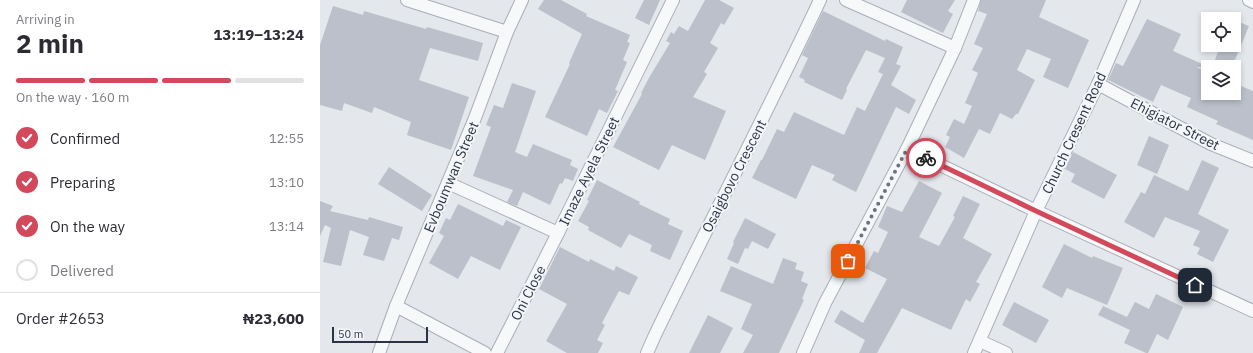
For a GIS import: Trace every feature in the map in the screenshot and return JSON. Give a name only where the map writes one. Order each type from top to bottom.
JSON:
[{"type":"street","points":[[407,0],[507,32]]},
{"type":"street","name":"Evboumwan Street","points":[[379,353],[396,306],[475,118],[507,32],[522,0]]},
{"type":"street","name":"Imaze Ayela Street","points":[[448,183],[558,233],[673,0]]},
{"type":"street","name":"Osaigbovo Crescent","points":[[647,353],[710,222],[786,73],[820,0]]},
{"type":"street","points":[[846,0],[955,48]]},
{"type":"street","points":[[803,353],[825,303],[907,149],[955,48],[974,0]]},
{"type":"street","name":"Church Cresent Road","points":[[974,353],[1036,211],[1098,84],[1134,0]]},
{"type":"street","points":[[1248,0],[1253,2]]},
{"type":"street","name":"Ehigiator Street","points":[[1098,84],[1210,144],[1253,161]]},
{"type":"street","points":[[907,149],[1036,211],[1253,311]]},
{"type":"street","name":"Oni Close","points":[[497,353],[558,233]]},
{"type":"street","points":[[396,306],[486,353]]},
{"type":"street","points":[[980,341],[1006,353]]},
{"type":"building","points":[[544,0],[561,0],[587,14],[586,16],[630,35],[627,42],[630,43],[623,60],[627,62],[615,90],[618,91],[607,113],[599,109],[587,136],[545,117],[570,64],[569,63],[582,34],[538,9]]},
{"type":"building","points":[[644,0],[660,0],[649,25],[635,18]]},
{"type":"building","points":[[705,0],[719,0],[734,8],[724,25],[721,23],[710,43],[718,48],[704,72],[707,74],[693,97],[726,111],[705,160],[672,145],[659,170],[613,147],[642,94],[641,93],[650,76],[670,43],[666,41],[671,32],[674,34],[679,26],[688,31]]},
{"type":"building","points":[[907,0],[955,0],[948,11],[953,14],[943,33],[901,12]]},
{"type":"building","points":[[981,0],[1046,0],[1039,17],[1089,40],[1068,88],[1043,77],[1051,59],[1027,49],[1017,70],[1035,80],[1018,114],[1016,114],[1012,119],[1000,113],[990,134],[979,129],[964,158],[945,147],[950,137],[946,135],[954,119],[964,124],[972,106],[965,103],[978,73],[972,70],[983,48],[974,44],[987,14],[978,11]]},
{"type":"building","points":[[333,6],[363,15],[364,11],[426,29],[427,27],[483,43],[478,61],[430,48],[419,80],[469,97],[451,150],[407,135],[411,122],[374,107],[372,113],[344,103],[342,111],[320,105],[320,45]]},
{"type":"building","points":[[823,11],[885,41],[886,39],[903,47],[896,64],[901,66],[891,85],[916,100],[909,114],[896,107],[856,192],[832,180],[835,175],[812,165],[796,199],[752,178],[777,129],[784,132],[794,112],[844,135],[857,107],[865,111],[883,74],[878,72],[885,58],[866,50],[842,100],[804,82],[805,80],[799,77],[808,58],[802,55]]},
{"type":"building","points":[[1147,19],[1181,34],[1173,51],[1201,63],[1201,67],[1196,67],[1201,69],[1201,100],[1241,100],[1241,86],[1253,91],[1253,140],[1216,124],[1218,121],[1187,107],[1191,98],[1161,85],[1153,102],[1108,80],[1116,63],[1123,66]]},
{"type":"building","points":[[1241,23],[1249,26],[1241,45]]},
{"type":"building","points":[[1218,52],[1238,52],[1235,60],[1215,60]]},
{"type":"building","points":[[512,83],[536,91],[515,152],[527,157],[533,144],[572,160],[570,165],[578,169],[573,181],[565,178],[562,184],[560,183],[550,205],[523,192],[517,206],[507,202],[513,190],[473,176],[491,127],[486,125],[494,105],[503,108]]},
{"type":"building","points":[[1149,136],[1169,145],[1157,174],[1137,165]]},
{"type":"building","points":[[1073,152],[1117,175],[1104,199],[1071,182],[1075,174],[1065,169]]},
{"type":"building","points":[[1202,160],[1219,168],[1198,214],[1229,230],[1213,262],[1197,254],[1200,248],[1193,245],[1200,231],[1165,217],[1154,238],[1124,222],[1141,192],[1145,194],[1154,175],[1188,191]]},
{"type":"building","points":[[389,167],[432,195],[422,211],[378,184]]},
{"type":"building","points":[[597,180],[640,202],[639,204],[670,219],[668,224],[683,231],[670,260],[650,251],[652,245],[629,234],[621,248],[588,230],[589,227],[578,221],[589,201],[587,200]]},
{"type":"building","points":[[919,181],[942,193],[919,237],[939,246],[955,217],[953,216],[963,196],[980,204],[963,238],[992,254],[976,282],[980,284],[970,302],[966,299],[951,330],[902,308],[877,353],[859,353],[865,340],[834,322],[841,310],[863,323],[887,279],[865,268],[874,251],[878,253],[888,232],[878,227],[887,206],[902,212]]},
{"type":"building","points":[[320,201],[333,206],[330,211],[368,220],[369,217],[403,227],[399,240],[392,238],[384,261],[363,255],[369,237],[350,230],[341,266],[323,262],[331,228],[325,225],[320,236]]},
{"type":"building","points":[[458,204],[503,226],[506,220],[521,227],[500,270],[471,256],[458,279],[429,263],[444,236],[439,233],[446,218],[450,220]]},
{"type":"building","points":[[745,218],[776,234],[768,249],[752,241],[748,249],[745,248],[738,264],[727,259],[734,243],[733,242]]},
{"type":"building","points":[[1064,244],[1092,258],[1093,256],[1123,268],[1107,305],[1067,288],[1062,298],[1042,287]]},
{"type":"building","points":[[560,247],[589,262],[590,259],[614,271],[616,266],[638,277],[629,295],[619,291],[602,323],[605,325],[597,340],[603,343],[598,353],[567,353],[546,341],[567,304],[539,289]]},
{"type":"building","points":[[783,258],[797,263],[795,269],[804,272],[801,281],[808,284],[802,299],[804,300],[779,353],[743,353],[753,335],[741,329],[752,304],[720,291],[731,266],[773,284]]},
{"type":"building","points":[[1156,294],[1183,307],[1168,340],[1157,334],[1148,353],[1124,343],[1130,330],[1098,315],[1103,306],[1127,317],[1135,302],[1149,309]]},
{"type":"building","points":[[1014,302],[1049,320],[1036,343],[1002,325]]},
{"type":"building","points":[[708,315],[733,328],[720,353],[689,353]]},
{"type":"way so far","points":[[848,261],[907,149],[926,158]]},
{"type":"route","points":[[926,158],[1195,285]]}]
